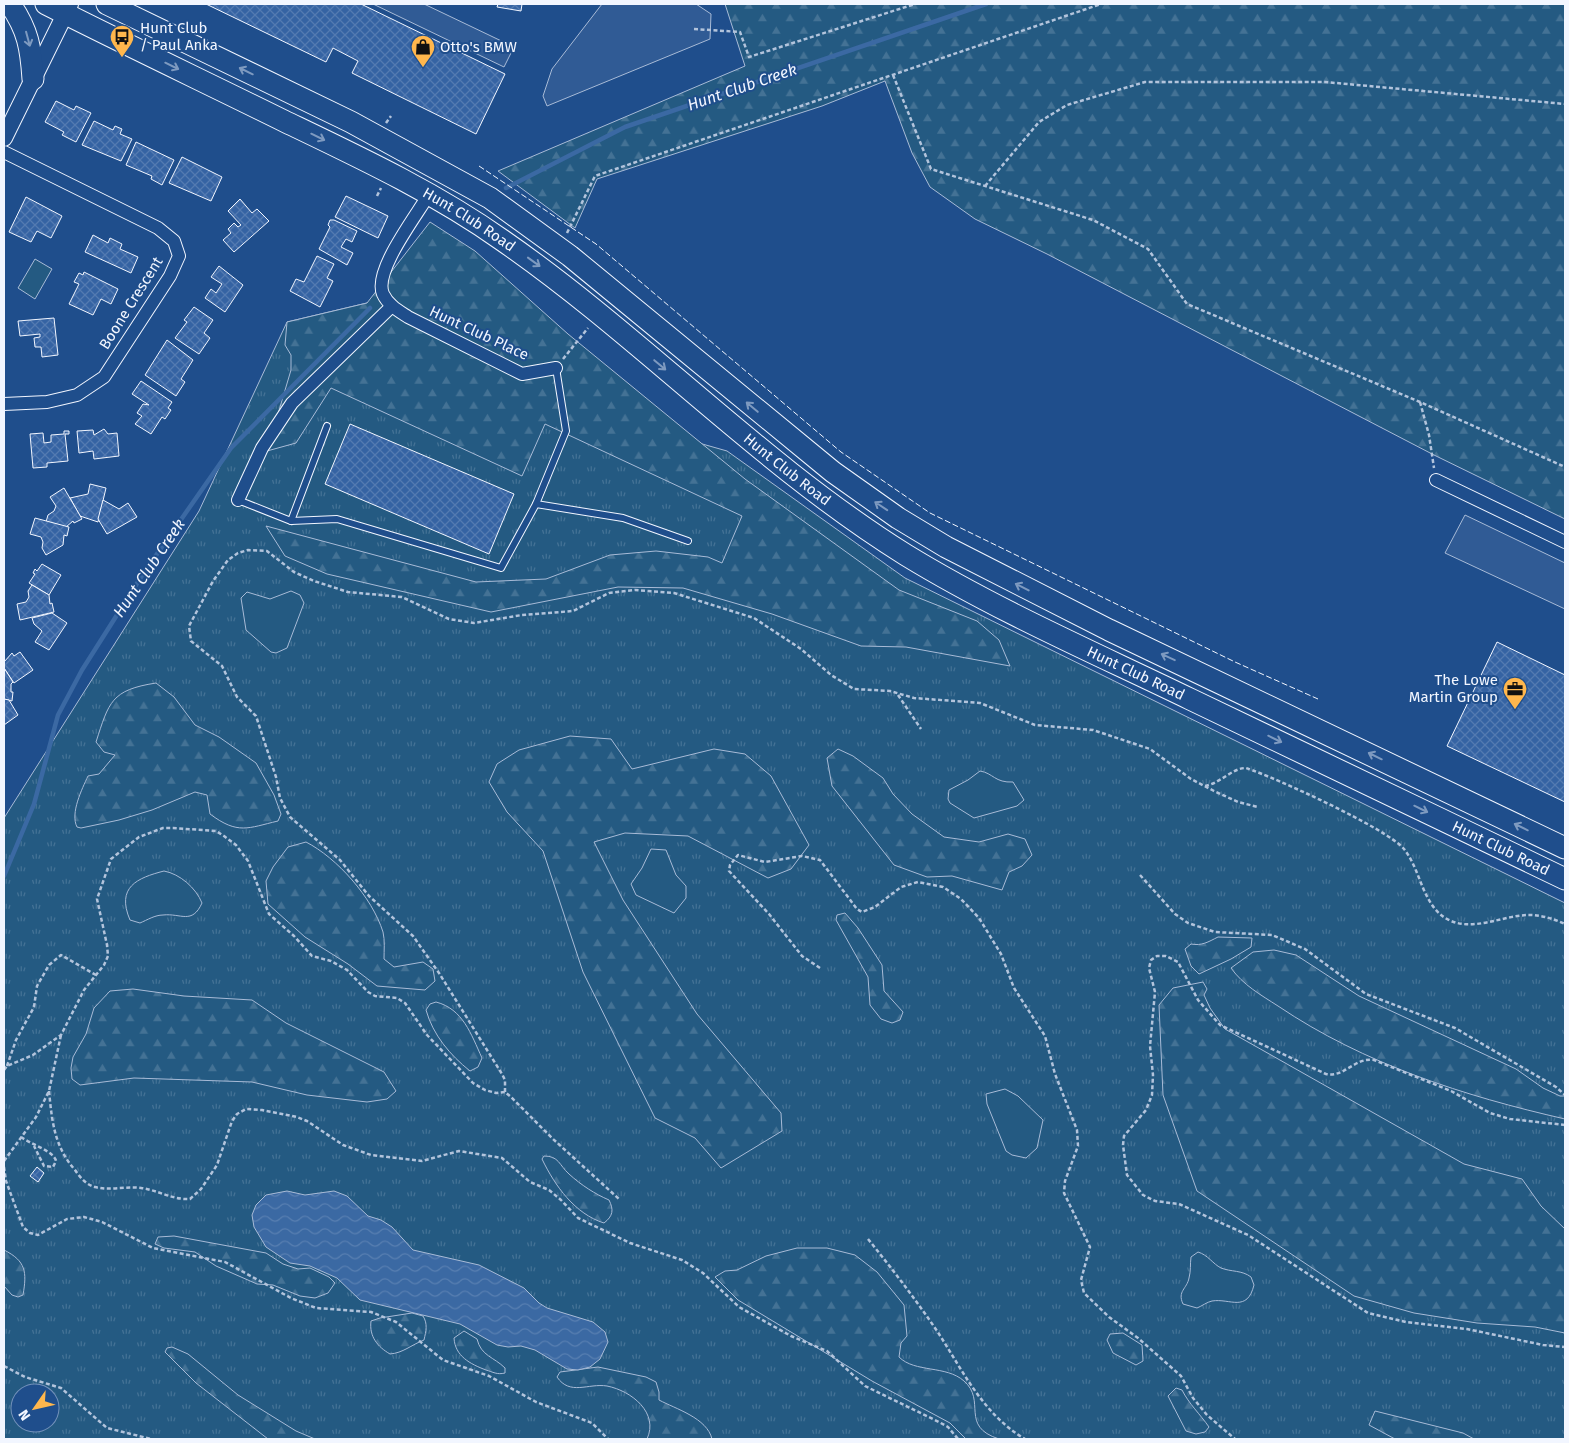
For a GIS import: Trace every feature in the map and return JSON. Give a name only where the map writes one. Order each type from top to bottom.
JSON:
[{"type":"main road","points":[[10,4],[23,24],[28,38],[33,78]]},
{"type":"main road","name":"Hunt Club Road","points":[[46,4],[67,9],[331,143],[429,194],[477,223],[557,280],[787,471],[907,556],[1009,611],[1565,879]]},
{"type":"main road","name":"Hunt Club Road","points":[[107,4],[420,158],[490,198],[556,246],[810,454],[879,505],[946,547],[1109,630],[1565,848]]},
{"type":"main road","points":[[135,4],[152,25]]},
{"type":"street","points":[[4,138],[67,9]]},
{"type":"street","name":"Boone Crescent","points":[[4,152],[158,228],[174,241],[179,256],[170,276],[104,377],[77,395],[47,402],[4,404]]},
{"type":"street","points":[[238,500],[262,448],[292,403],[392,306],[383,293],[382,278],[386,264],[429,194]]},
{"type":"street","name":"Hunt Club Place","points":[[392,306],[408,317],[522,374],[556,368]]},
{"type":"street","points":[[1436,480],[1565,542]]},
{"type":"lane","points":[[238,500],[291,521],[336,519],[501,568],[536,504],[566,431],[556,368]]},
{"type":"lane","points":[[291,521],[327,426]]},
{"type":"lane","points":[[536,504],[623,518],[688,541]]},
{"type":"path","points":[[694,29],[740,32],[748,58],[915,4]]},
{"type":"path","points":[[556,246],[572,228],[595,176],[1102,4]]},
{"type":"path","points":[[893,75],[931,169],[1093,220],[1148,250],[1187,304],[1420,402],[1565,466]]},
{"type":"path","points":[[985,186],[1039,122],[1067,105],[1145,82],[1325,82],[1565,104]]},
{"type":"path","points":[[556,368],[588,328]]},
{"type":"path","points":[[1420,402],[1429,435],[1436,480]]},
{"type":"path","points":[[619,1199],[505,1092],[505,1080],[502,1074],[439,973],[413,936],[369,896],[335,855],[290,817],[280,798],[276,777],[256,716],[237,697],[222,666],[191,642],[189,626],[213,581],[228,560],[248,550],[267,551],[294,572],[314,581],[348,592],[402,598],[449,619],[474,623],[490,622],[522,615],[573,611],[609,593],[635,590],[674,593],[754,618],[801,649],[831,675],[854,689],[890,691],[898,695],[922,699],[980,703],[1034,725],[1093,730],[1150,749],[1204,786],[1226,797],[1258,806]]},
{"type":"path","points":[[898,695],[920,729]]},
{"type":"path","points":[[1204,786],[1219,782],[1233,772],[1246,768],[1282,782],[1384,833],[1404,849],[1438,913],[1458,924],[1504,920],[1527,915],[1553,918],[1565,924]]},
{"type":"path","points":[[4,1161],[36,1117],[49,1091],[61,1035],[84,990],[108,956],[97,899],[111,859],[138,837],[163,828],[216,831],[236,845],[248,861],[270,914],[312,956],[331,961],[348,970],[368,992],[375,996],[397,998],[405,1003],[427,1036],[473,1082],[485,1090],[496,1093],[505,1092]]},
{"type":"path","points":[[820,968],[802,956],[769,914],[729,871],[730,864],[738,855],[765,862],[802,856],[820,860],[857,909],[862,912],[876,907],[901,887],[918,882],[943,887],[971,909],[993,939],[1014,988],[1045,1036],[1055,1074],[1072,1112],[1077,1130],[1078,1146],[1065,1181],[1064,1193],[1090,1247],[1081,1280],[1084,1292],[1109,1317],[1138,1338],[1180,1376],[1193,1398],[1207,1415],[1235,1439]]},
{"type":"path","points":[[1140,875],[1174,914],[1188,924],[1215,932],[1272,935],[1280,938],[1305,950],[1366,994],[1455,1028],[1556,1087],[1565,1095]]},
{"type":"path","points":[[4,1070],[16,1040],[34,1008],[37,986],[56,958],[66,956],[96,975]]},
{"type":"path","points":[[1565,1125],[1510,1119],[1490,1114],[1451,1092],[1374,1060],[1361,1060],[1338,1074],[1326,1074],[1220,1025],[1198,1000],[1178,962],[1166,956],[1157,956],[1151,960],[1149,968],[1155,992],[1150,1046],[1153,1074],[1152,1095],[1146,1110],[1124,1136],[1123,1144],[1128,1175],[1142,1195],[1155,1201],[1179,1204],[1248,1235],[1368,1313],[1406,1322],[1467,1329],[1543,1345],[1565,1347]]},
{"type":"path","points":[[7,1066],[33,1055],[61,1035]]},
{"type":"path","points":[[49,1091],[52,1127],[58,1147],[82,1179],[93,1187],[110,1189],[131,1187],[147,1189],[170,1197],[190,1199],[201,1189],[217,1165],[232,1121],[237,1114],[246,1109],[297,1117],[308,1121],[343,1145],[371,1154],[422,1161],[459,1151],[502,1158],[530,1182],[549,1190],[562,1200],[578,1218],[630,1243],[682,1260],[703,1273],[739,1307],[791,1336],[827,1351],[865,1386],[948,1427],[958,1439]]},
{"type":"path","points":[[21,1137],[34,1146],[51,1152],[56,1157],[53,1167],[44,1166],[34,1146]]},
{"type":"path","points":[[4,1166],[6,1181],[22,1222],[30,1233],[38,1235],[67,1219],[84,1217],[118,1229],[153,1248],[225,1262],[291,1298],[316,1308],[371,1312],[396,1322],[443,1360],[489,1376],[536,1402],[592,1423],[608,1439]]},
{"type":"path","points":[[868,1239],[900,1279],[981,1400],[1000,1421],[1025,1439]]},
{"type":"path","points":[[4,1366],[25,1377],[61,1388],[107,1428],[151,1439]]},
{"type":"green space","points":[[725,4],[1565,4],[1565,519],[1434,455],[1047,254],[975,219],[930,187],[912,153],[885,81],[822,106],[597,179],[575,228],[498,171],[745,66]]},
{"type":"green space","points":[[430,222],[475,251],[568,334],[745,479],[899,590],[977,621],[999,640],[1010,666],[906,647],[861,646],[772,614],[683,588],[618,587],[491,612],[327,574],[285,556],[266,526],[476,582],[546,579],[610,555],[656,551],[708,557],[722,563],[742,516],[545,424],[522,476],[331,388],[296,443],[267,451],[291,370],[291,355],[285,345],[287,322],[367,303]]},
{"type":"green space","points":[[35,259],[52,269],[35,299],[18,288]]},
{"type":"green space","points":[[367,303],[565,405],[727,451],[905,578],[1565,903],[1565,1439],[4,1439],[4,818],[199,511],[287,322]]},
{"type":"green space","points":[[291,591],[300,595],[304,603],[287,648],[276,653],[271,652],[246,630],[241,598],[247,592],[270,599]]},
{"type":"green space","points":[[156,683],[174,697],[195,725],[219,737],[256,763],[274,795],[281,814],[278,821],[243,828],[228,825],[210,814],[207,795],[195,792],[152,810],[119,820],[81,828],[77,827],[75,821],[76,808],[88,776],[99,774],[115,755],[104,752],[96,742],[109,708],[121,694],[141,686]]},
{"type":"green space","points":[[570,736],[611,739],[632,769],[714,749],[745,754],[771,776],[809,845],[791,869],[768,878],[688,836],[625,833],[594,842],[623,900],[697,1014],[781,1113],[782,1131],[721,1168],[695,1138],[655,1118],[583,972],[543,851],[507,812],[489,782],[497,764],[519,750]]},
{"type":"green space","points":[[838,749],[853,756],[883,778],[893,794],[912,814],[944,837],[979,842],[1008,834],[1025,839],[1032,855],[1022,866],[1009,872],[1002,890],[952,876],[927,877],[894,865],[832,786],[827,758]]},
{"type":"green space","points":[[980,771],[1002,781],[1013,782],[1024,800],[1017,806],[974,818],[950,803],[948,799],[949,790]]},
{"type":"green space","points":[[306,842],[318,849],[341,868],[371,905],[383,932],[384,959],[394,967],[423,962],[433,969],[435,981],[425,990],[377,986],[348,964],[305,937],[268,904],[266,881],[273,867],[288,847]]},
{"type":"green space","points":[[651,849],[666,850],[676,875],[686,886],[686,898],[674,913],[636,895],[631,884],[642,868]]},
{"type":"green space","points":[[164,871],[176,875],[192,887],[202,903],[198,910],[190,916],[160,915],[140,923],[130,920],[126,909],[127,892],[145,877]]},
{"type":"green space","points":[[845,913],[858,928],[882,965],[884,991],[903,1012],[900,1020],[892,1023],[881,1019],[870,1005],[868,977],[836,920],[837,915]]},
{"type":"green space","points":[[1218,937],[1252,938],[1251,947],[1199,974],[1191,966],[1185,949],[1191,944],[1202,944]]},
{"type":"green space","points":[[1274,950],[1296,955],[1359,996],[1516,1069],[1543,1088],[1560,1096],[1565,1096],[1565,1119],[1490,1100],[1416,1076],[1345,1045],[1311,1027],[1265,998],[1241,980],[1231,968],[1253,952]]},
{"type":"green space","points":[[1203,982],[1207,989],[1204,995],[1210,1008],[1225,1029],[1464,1164],[1522,1179],[1541,1206],[1565,1229],[1565,1333],[1535,1327],[1477,1323],[1414,1313],[1354,1296],[1197,1191],[1163,1095],[1159,1005],[1173,988]]},
{"type":"green space","points":[[133,989],[184,996],[252,1000],[286,1023],[384,1072],[396,1091],[387,1099],[367,1102],[307,1095],[252,1082],[134,1078],[80,1085],[72,1079],[73,1057],[86,1034],[94,1008],[110,991]]},
{"type":"green space","points":[[436,1002],[445,1005],[460,1016],[482,1058],[478,1067],[470,1071],[449,1051],[438,1036],[426,1010],[430,1004]]},
{"type":"green space","points":[[1005,1089],[1018,1096],[1043,1120],[1037,1148],[1026,1158],[1012,1155],[1006,1151],[987,1104],[986,1094]]},
{"type":"green space","points":[[544,1156],[556,1159],[578,1182],[609,1200],[612,1213],[604,1223],[584,1213],[567,1198],[547,1169],[542,1159]]},
{"type":"green space","points":[[174,1236],[266,1253],[283,1264],[298,1269],[310,1268],[329,1277],[335,1283],[328,1293],[315,1298],[300,1296],[273,1285],[257,1284],[216,1266],[195,1252],[164,1248],[155,1244],[158,1237]]},
{"type":"green space","points":[[797,1248],[827,1248],[855,1255],[877,1272],[904,1305],[907,1336],[901,1343],[899,1357],[913,1365],[948,1373],[964,1381],[974,1397],[976,1420],[980,1427],[987,1434],[999,1439],[966,1439],[950,1423],[872,1381],[738,1300],[715,1277],[725,1271],[737,1270],[766,1256]]},
{"type":"green space","points":[[4,1250],[17,1258],[25,1274],[23,1295],[18,1297],[12,1295],[4,1286]]},
{"type":"green space","points":[[1198,1252],[1205,1255],[1221,1268],[1244,1273],[1251,1277],[1254,1285],[1247,1299],[1242,1302],[1212,1301],[1197,1308],[1183,1304],[1181,1296],[1188,1282],[1191,1257]]},
{"type":"green space","points":[[412,1313],[423,1316],[425,1319],[424,1340],[390,1354],[375,1341],[371,1332],[371,1321]]},
{"type":"green space","points":[[464,1331],[477,1339],[485,1353],[505,1368],[505,1373],[495,1373],[480,1368],[460,1354],[454,1338]]},
{"type":"green space","points":[[1123,1333],[1142,1345],[1143,1361],[1136,1365],[1113,1353],[1107,1340],[1110,1334]]},
{"type":"green space","points":[[172,1347],[188,1354],[238,1395],[296,1431],[315,1439],[268,1439],[196,1383],[165,1352],[167,1348]]},
{"type":"green space","points":[[598,1367],[646,1377],[656,1382],[659,1400],[698,1420],[704,1425],[712,1439],[647,1439],[650,1429],[649,1420],[646,1412],[634,1398],[607,1386],[580,1388],[568,1386],[557,1377],[560,1372]]},
{"type":"green space","points":[[1176,1388],[1182,1390],[1209,1427],[1205,1432],[1196,1434],[1186,1431],[1168,1396]]},
{"type":"green space","points":[[1375,1411],[1463,1433],[1474,1439],[1395,1439],[1369,1425]]},
{"type":"shaded area","points":[[373,4],[424,4],[514,47],[504,67]]},
{"type":"shaded area","points":[[602,4],[696,4],[711,14],[710,39],[547,106],[543,96],[552,69]]},
{"type":"shaded area","points":[[1465,515],[1565,563],[1565,609],[1445,553]]},
{"type":"water","points":[[287,1191],[305,1195],[334,1191],[347,1196],[368,1216],[381,1220],[392,1227],[413,1250],[479,1265],[524,1288],[547,1308],[593,1322],[605,1332],[608,1342],[600,1359],[590,1367],[578,1370],[567,1369],[535,1350],[521,1346],[508,1347],[497,1345],[460,1324],[360,1300],[337,1278],[310,1266],[290,1263],[266,1247],[254,1227],[252,1215],[256,1205],[266,1195]]},
{"type":"building","name":"Otto's BMW","points":[[206,4],[361,4],[505,74],[476,134],[352,73],[358,61],[333,48],[326,62]]},
{"type":"building","points":[[498,4],[522,4],[521,11],[497,7]]},
{"type":"building","points":[[56,101],[74,110],[76,106],[91,113],[76,142],[62,135],[64,132],[45,122]]},
{"type":"building","points":[[94,121],[113,130],[115,126],[122,129],[120,134],[132,139],[121,161],[82,145]]},
{"type":"building","points":[[136,142],[174,160],[162,185],[151,179],[152,176],[126,165]]},
{"type":"building","points":[[182,157],[222,177],[211,201],[169,183]]},
{"type":"building","points":[[346,196],[388,216],[378,238],[335,217]]},
{"type":"building","points":[[26,197],[62,216],[51,238],[37,231],[31,242],[9,232]]},
{"type":"building","points":[[240,199],[252,213],[257,209],[269,221],[234,252],[223,240],[231,233],[228,229],[234,223],[238,227],[241,225],[228,211]]},
{"type":"building","points":[[330,220],[334,220],[357,231],[352,242],[346,239],[341,247],[353,253],[347,265],[319,249],[330,227],[328,225]]},
{"type":"building","points":[[93,235],[108,243],[110,238],[122,244],[120,249],[138,257],[131,273],[85,252]]},
{"type":"building","points":[[317,256],[334,264],[327,278],[333,281],[320,307],[290,291],[296,279],[304,282]]},
{"type":"building","points":[[219,266],[243,285],[225,312],[205,298],[211,289],[216,293],[222,284],[211,277]]},
{"type":"building","points":[[84,272],[118,289],[111,304],[101,299],[93,315],[69,304],[79,284],[74,282],[79,273],[83,275]]},
{"type":"building","points":[[194,307],[213,320],[204,333],[210,338],[199,354],[175,338],[187,322],[184,320]]},
{"type":"building","points":[[54,318],[58,355],[42,357],[41,347],[35,347],[34,338],[40,337],[40,334],[20,336],[18,321]]},
{"type":"building","points":[[167,340],[193,360],[181,379],[185,382],[176,396],[145,375]]},
{"type":"building","points":[[141,381],[172,402],[168,408],[171,410],[165,419],[162,417],[151,434],[135,424],[142,416],[137,413],[143,404],[149,405],[132,394]]},
{"type":"building","points":[[350,424],[514,494],[489,554],[325,484]]},
{"type":"building","points":[[104,429],[108,434],[117,433],[119,456],[94,459],[93,451],[79,453],[77,431],[93,430],[94,435]]},
{"type":"building","points":[[64,431],[69,431],[69,434],[65,434],[68,461],[47,463],[47,467],[33,468],[30,434],[43,433],[44,443],[51,442],[51,435],[64,434]]},
{"type":"building","points":[[90,484],[106,488],[98,522],[80,516],[70,498],[88,494]]},
{"type":"building","points":[[64,488],[82,519],[74,523],[73,521],[66,527],[46,522],[48,515],[54,511],[56,506],[50,497]]},
{"type":"building","points":[[103,500],[119,509],[128,503],[137,517],[107,534],[98,519]]},
{"type":"building","points":[[35,518],[69,527],[67,536],[64,535],[63,545],[46,555],[42,548],[43,542],[41,537],[30,534]]},
{"type":"building","points":[[42,564],[61,575],[49,595],[29,583],[35,574],[33,573],[35,569],[37,571]]},
{"type":"building","points":[[32,585],[49,595],[50,604],[52,603],[54,612],[20,620],[17,604],[26,602],[29,597],[28,591]]},
{"type":"building","points":[[52,613],[67,623],[49,650],[35,642],[42,631],[34,624],[32,618]]},
{"type":"building","name":"The Lowe Martin Group","points":[[1497,642],[1565,675],[1565,802],[1447,746]]},
{"type":"building","points":[[20,652],[33,670],[14,683],[4,668],[4,662],[12,653],[14,656]]},
{"type":"building","points":[[4,668],[13,682],[11,684],[11,692],[13,692],[12,701],[4,699]]},
{"type":"building","points":[[4,699],[9,700],[18,715],[4,725]]},
{"type":"building","points":[[37,1167],[44,1173],[38,1182],[30,1176]]},
{"type":"waterway","name":"Hunt Club Creek","points":[[506,188],[625,127],[986,4]]},
{"type":"waterway","name":"Hunt Club Creek","points":[[4,876],[34,804],[58,715],[82,670],[143,574],[231,448],[370,308]]},
{"type":"fence","points":[[479,166],[596,244],[841,452],[930,513],[1235,662],[1318,699]]},
{"type":"place","name":"Hunt Club / Paul Anka","points":[[122,58]]},
{"type":"place","name":"Otto's BMW","points":[[423,68]]},
{"type":"place","name":"The Lowe Martin Group","points":[[1515,710]]}]
